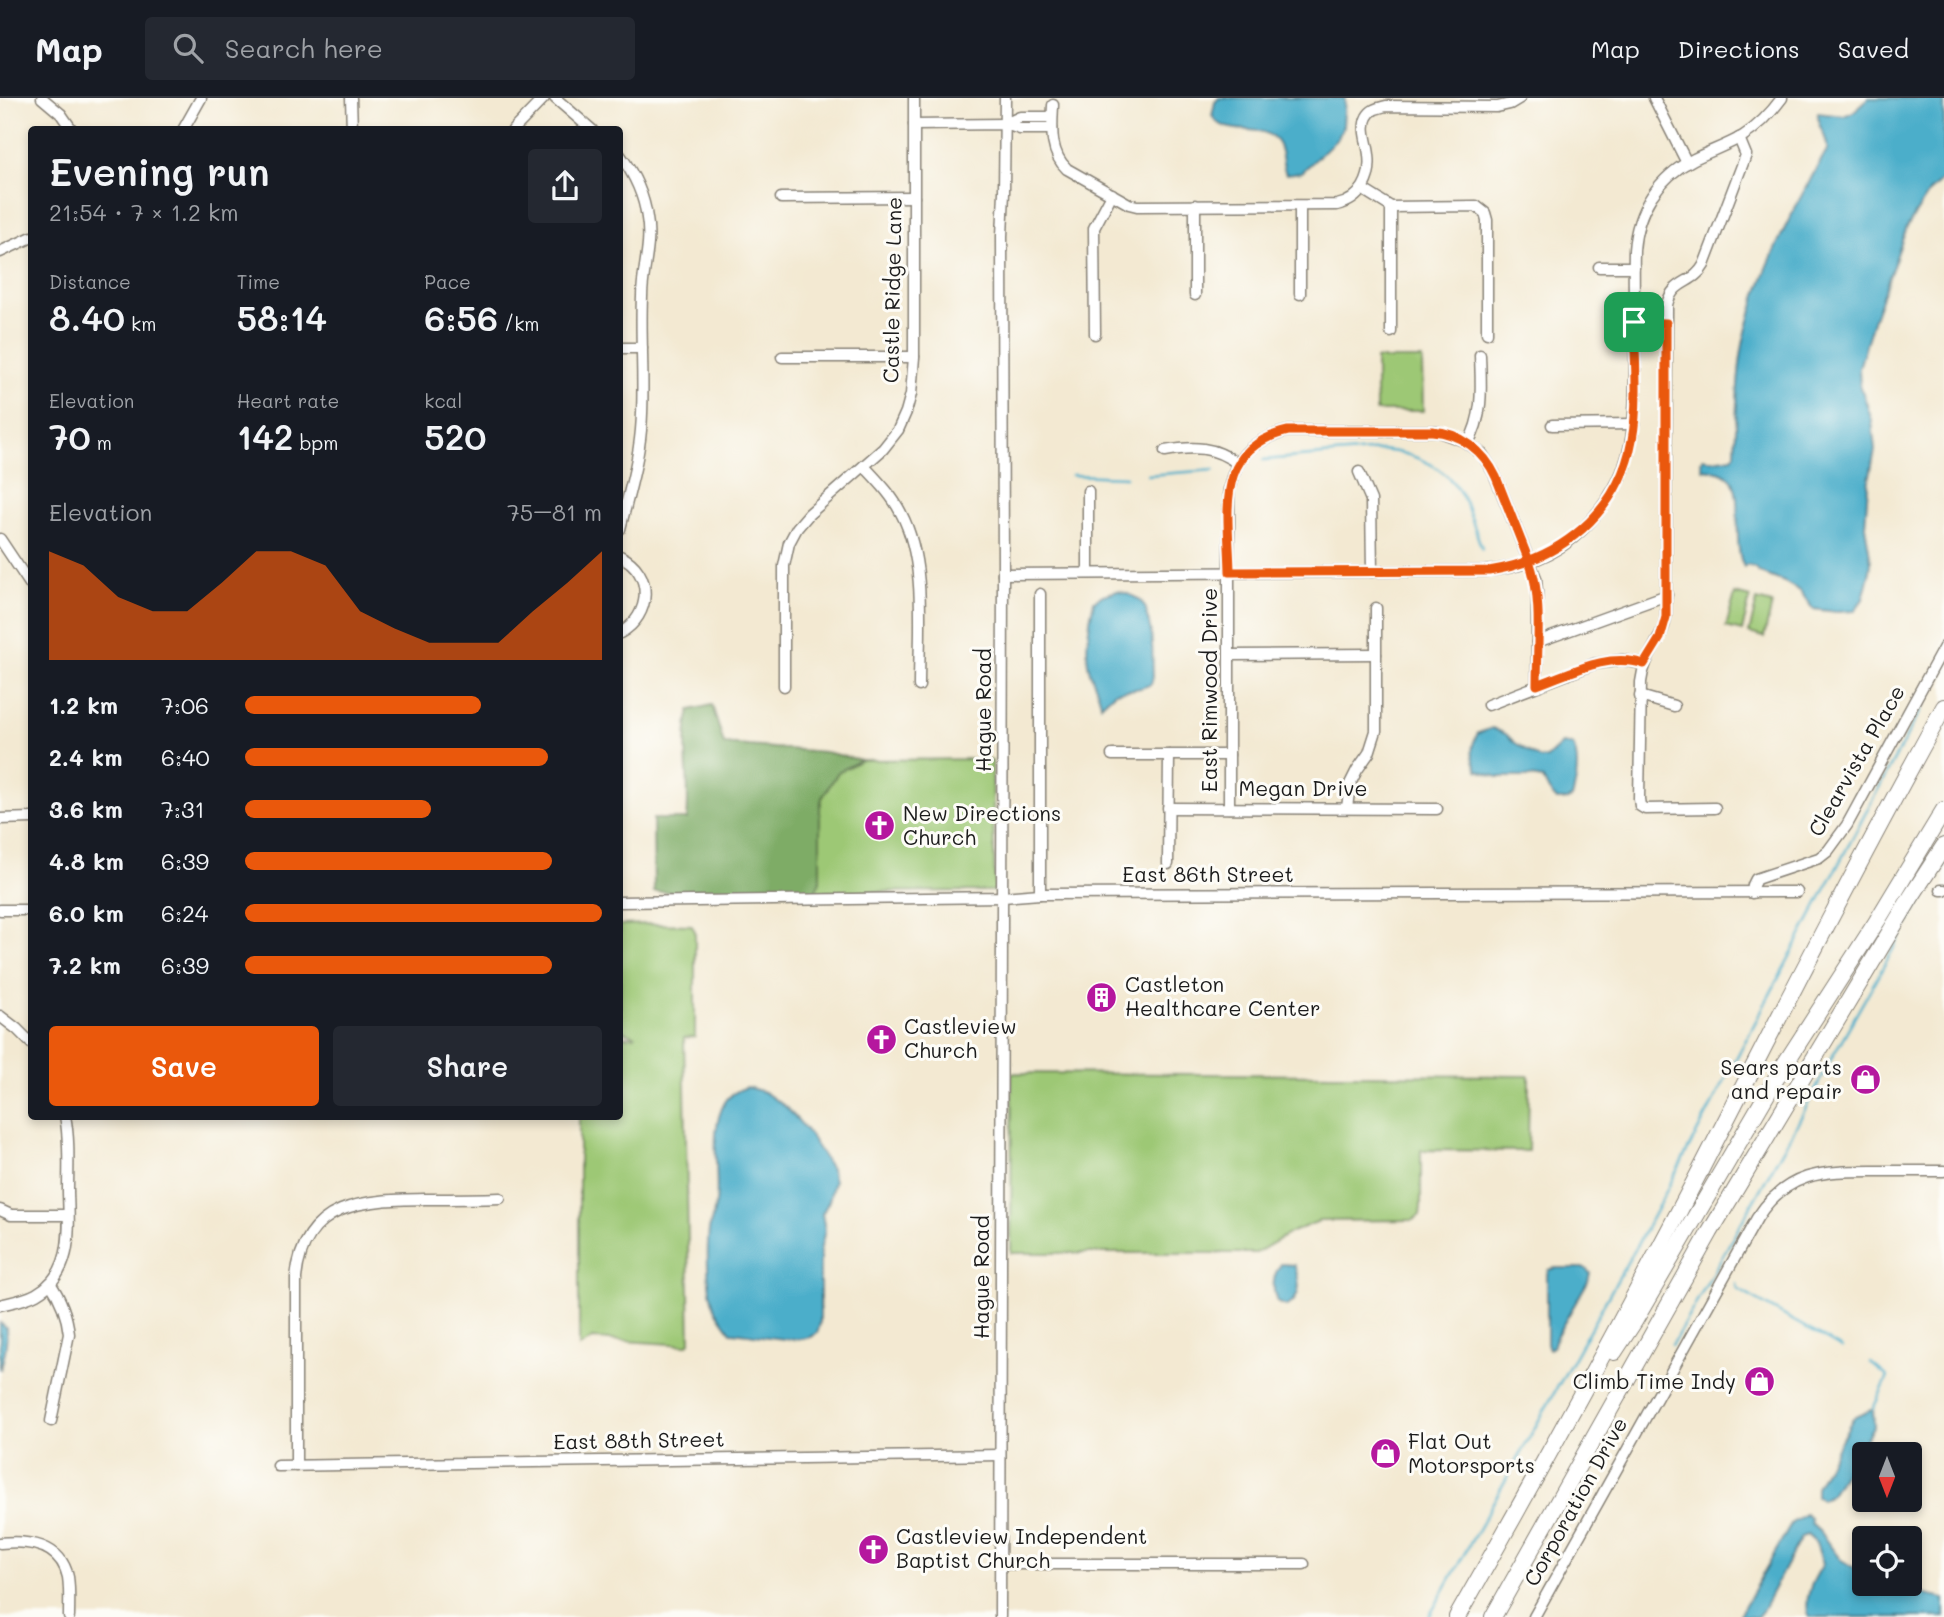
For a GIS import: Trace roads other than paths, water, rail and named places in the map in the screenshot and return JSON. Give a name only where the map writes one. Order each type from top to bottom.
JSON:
[{"type":"highway","points":[[1457,1617],[1556,1442],[1866,847],[1944,707]]},
{"type":"highway","points":[[1556,1442],[1635,1320],[1781,1070],[1877,921],[1944,810]]},
{"type":"highway","points":[[1493,1617],[1710,1232],[1944,846]]},
{"type":"street","points":[[41,98],[61,114],[69,126]]},
{"type":"street","points":[[185,126],[201,98]]},
{"type":"street","points":[[351,98],[352,126]]},
{"type":"street","points":[[517,126],[544,98]]},
{"type":"street","points":[[555,98],[587,126]]},
{"type":"street","name":"Castle Ridge Lane","points":[[783,686],[784,570],[789,543],[809,514],[891,440],[904,419],[912,390],[914,98]]},
{"type":"street","name":"Hague Road","points":[[1000,1617],[1004,98]]},
{"type":"street","points":[[1005,124],[1020,117],[1053,111],[1055,152],[1063,164],[1129,204],[1137,206],[1340,205],[1354,198],[1367,179],[1369,156],[1364,128],[1367,117],[1374,109],[1386,106],[1497,107],[1520,98]]},
{"type":"street","points":[[1654,98],[1687,163]]},
{"type":"street","points":[[1003,574],[1489,571],[1529,561],[1564,544],[1578,534],[1602,509],[1625,467],[1632,442],[1634,267],[1636,236],[1645,207],[1663,181],[1679,167],[1739,138],[1765,120],[1782,98]]},
{"type":"street","points":[[914,125],[1005,124],[1020,129],[1052,129]]},
{"type":"street","points":[[1715,807],[1645,809],[1640,806],[1640,696],[1644,664],[1666,621],[1667,305],[1671,293],[1682,282],[1697,275],[1704,265],[1746,155],[1739,138]]},
{"type":"street","points":[[623,160],[639,187],[648,220],[642,297],[640,438],[623,517]]},
{"type":"street","points":[[1362,190],[1391,207],[1476,206],[1483,210],[1487,220],[1487,333]]},
{"type":"street","points":[[1094,334],[1094,228],[1112,194]]},
{"type":"street","points":[[781,198],[914,197]]},
{"type":"street","points":[[1195,205],[1195,295]]},
{"type":"street","points":[[1300,206],[1300,295]]},
{"type":"street","points":[[1391,207],[1391,332]]},
{"type":"street","points":[[0,252],[28,239]]},
{"type":"street","points":[[1599,267],[1634,267]]},
{"type":"street","points":[[1634,322],[1666,323]]},
{"type":"street","points":[[1635,337],[1666,337]]},
{"type":"street","points":[[623,348],[642,348]]},
{"type":"street","points":[[1468,443],[1479,415],[1480,355]]},
{"type":"street","points":[[782,357],[914,357]]},
{"type":"street","points":[[1552,425],[1634,424]]},
{"type":"street","points":[[1165,451],[1197,447],[1210,449],[1238,464],[1252,446],[1268,436],[1288,431],[1436,431],[1468,443],[1482,454],[1494,473],[1537,587],[1537,685]]},
{"type":"street","name":"East Rimwood Drive","points":[[1229,808],[1229,490],[1238,464]]},
{"type":"street","points":[[864,466],[894,502],[907,525],[914,546],[919,580],[919,686]]},
{"type":"street","points":[[1359,472],[1371,500],[1372,572]]},
{"type":"street","points":[[1087,573],[1088,491]]},
{"type":"street","points":[[0,539],[28,581]]},
{"type":"street","points":[[623,558],[636,569],[645,593],[640,614],[623,632]]},
{"type":"street","points":[[1040,594],[1040,894]]},
{"type":"street","points":[[1537,642],[1667,595]]},
{"type":"street","points":[[1347,808],[1350,784],[1369,753],[1375,735],[1376,608]]},
{"type":"street","name":"Clearvista Place","points":[[1752,893],[1752,885],[1756,879],[1828,852],[1847,825],[1944,647]]},
{"type":"street","points":[[1230,655],[1376,654]]},
{"type":"street","points":[[1488,705],[1603,662],[1622,660],[1644,664]]},
{"type":"street","points":[[1640,696],[1674,706]]},
{"type":"street","points":[[1112,755],[1229,755]]},
{"type":"street","points":[[1168,864],[1169,755]]},
{"type":"street","name":"Megan Drive","points":[[1168,808],[1437,809]]},
{"type":"street","points":[[0,819],[28,818]]},
{"type":"street","name":"East 86th Street","points":[[623,902],[1003,897],[1040,894],[1797,892]]},
{"type":"street","points":[[0,910],[28,909]]},
{"type":"street","points":[[0,1016],[28,1035]]},
{"type":"street","points":[[0,1305],[36,1294],[59,1273],[65,1261],[68,1248],[65,1120]]},
{"type":"street","name":"Corporation Drive","points":[[1534,1617],[1757,1218],[1768,1203],[1800,1179],[1829,1171],[1944,1171]]},
{"type":"street","points":[[296,1466],[296,1278],[302,1251],[315,1229],[331,1214],[361,1202],[392,1199],[500,1198]]},
{"type":"street","points":[[0,1210],[11,1215],[68,1215]]},
{"type":"street","points":[[50,1283],[64,1310],[69,1334],[51,1421]]},
{"type":"street","name":"East 88th Street","points":[[278,1466],[1000,1455]]},
{"type":"street","points":[[0,1543],[33,1543],[54,1553],[64,1566],[69,1583],[69,1617]]},
{"type":"street","points":[[1000,1564],[1304,1564]]},
{"type":"water","points":[[1219,98],[1345,98],[1343,126],[1338,138],[1302,172],[1286,174],[1279,146],[1271,136],[1254,130],[1227,127],[1212,116],[1215,102]]},
{"type":"water","points":[[1869,98],[1944,98],[1944,178],[1930,191],[1907,227],[1859,368],[1860,388],[1872,421],[1875,450],[1868,485],[1865,526],[1871,562],[1863,599],[1854,611],[1837,612],[1813,609],[1800,591],[1748,565],[1744,567],[1738,545],[1734,484],[1723,473],[1703,469],[1701,461],[1703,458],[1713,460],[1732,457],[1735,453],[1738,379],[1745,335],[1779,240],[1827,150],[1818,113],[1844,116]]},
{"type":"water","points":[[1117,591],[1137,598],[1146,608],[1152,639],[1153,677],[1151,684],[1115,692],[1101,705],[1088,661],[1089,625],[1094,601]]},
{"type":"water","points":[[1492,728],[1506,734],[1540,759],[1547,758],[1562,744],[1573,745],[1577,771],[1572,798],[1557,800],[1543,779],[1498,777],[1478,770],[1473,755],[1474,743],[1478,733]]},
{"type":"water","points":[[747,1087],[764,1092],[786,1107],[805,1128],[831,1169],[834,1181],[829,1201],[822,1214],[825,1230],[820,1251],[820,1322],[816,1333],[804,1338],[784,1339],[731,1332],[715,1309],[710,1293],[708,1246],[717,1191],[717,1126],[727,1099]]},
{"type":"water","points":[[1281,1264],[1294,1265],[1299,1282],[1298,1293],[1286,1306],[1277,1302],[1274,1292],[1274,1278]]},
{"type":"water","points":[[1585,1268],[1590,1273],[1553,1347],[1549,1349],[1547,1275],[1548,1270]]},
{"type":"water","points":[[0,1323],[6,1328],[7,1339],[0,1370]]},
{"type":"water","points":[[1873,1409],[1874,1425],[1863,1442],[1852,1442],[1852,1460],[1831,1494],[1821,1500],[1816,1496],[1816,1487],[1853,1418]]},
{"type":"water","points":[[1805,1514],[1840,1559],[1852,1566],[1852,1596],[1922,1594],[1944,1599],[1944,1617],[1809,1617],[1808,1596],[1823,1564],[1816,1543],[1807,1535],[1801,1537],[1757,1617],[1738,1617],[1792,1523]]},
{"type":"waterway","points":[[1263,460],[1382,450],[1418,458],[1439,470],[1457,487],[1469,510],[1482,549]]},
{"type":"waterway","points":[[1147,475],[1214,470]]},
{"type":"waterway","points":[[1072,475],[1126,477]]},
{"type":"waterway","points":[[1429,1617],[1652,1218],[1944,667]]},
{"type":"waterway","points":[[1672,1345],[1913,914],[1944,865]]},
{"type":"waterway","points":[[1736,1284],[1737,1289],[1842,1348]]},
{"type":"waterway","points":[[1871,1363],[1888,1377],[1873,1409]]},
{"type":"place","name":"New Directions Church","points":[[880,826]]},
{"type":"place","name":"Castleton Healthcare Center","points":[[1102,997]]},
{"type":"place","name":"Castleview Church","points":[[881,1039]]},
{"type":"place","name":"Sears parts and repair","points":[[1865,1080]]},
{"type":"place","name":"Climb Time Indy","points":[[1759,1382]]},
{"type":"place","name":"Flat Out Motorsports","points":[[1385,1454]]},
{"type":"place","name":"Castleview Independent Baptist Church","points":[[873,1549]]}]
